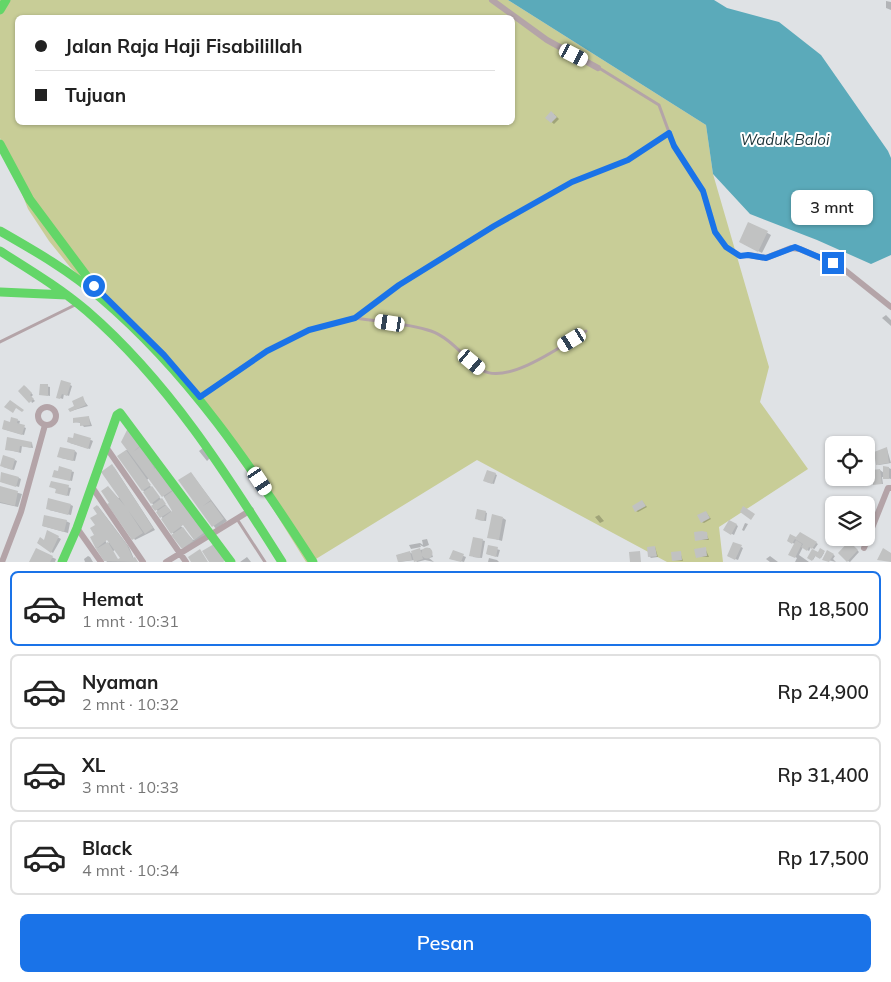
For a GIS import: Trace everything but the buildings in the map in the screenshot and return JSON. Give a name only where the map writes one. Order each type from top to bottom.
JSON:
[{"type":"main road","points":[[0,10],[6,0]]},
{"type":"main road","points":[[0,144],[29,199],[50,230],[100,295]]},
{"type":"main road","points":[[0,231],[39,253],[100,295],[152,342],[200,397],[253,470],[314,562]]},
{"type":"main road","points":[[0,251],[33,270],[67,295],[137,359],[201,437],[251,510],[282,562]]},
{"type":"main road","points":[[0,292],[67,295]]},
{"type":"main road","points":[[62,562],[77,528],[117,415],[122,413],[213,534],[231,562]]},
{"type":"street","points":[[492,0],[513,15]]},
{"type":"street","points":[[515,17],[547,40],[598,68]]},
{"type":"street","points":[[748,255],[766,258],[791,248],[800,249],[841,267],[891,307]]},
{"type":"street","points":[[2,562],[21,512],[45,425]]},
{"type":"street","points":[[106,447],[186,562]]},
{"type":"street","points":[[92,487],[143,562]]},
{"type":"street","points":[[864,548],[888,488],[891,488]]},
{"type":"street","points":[[166,562],[251,510]]},
{"type":"street","points":[[77,528],[101,562]]},
{"type":"lane","points":[[598,68],[659,105],[674,146],[703,191],[715,232],[726,247],[740,256],[748,255]]},
{"type":"lane","points":[[200,397],[267,351],[309,330],[355,318],[399,285],[494,226],[572,182],[628,160],[669,133]]},
{"type":"lane","points":[[0,342],[77,303]]},
{"type":"lane","points":[[355,318],[432,331],[446,339],[484,372],[494,374],[530,365],[586,332]]},
{"type":"lane","points":[[237,519],[265,562]]},
{"type":"green space","points":[[0,0],[508,0],[706,125],[713,174],[769,367],[760,402],[808,469],[719,527],[723,562],[667,562],[477,460],[311,562],[306,562],[270,504],[215,426],[148,344],[70,267],[49,241],[28,209],[0,138]]},
{"type":"water","name":"Waduk Baloi","points":[[508,0],[714,0],[727,8],[779,22],[821,55],[888,151],[891,158],[891,255],[871,264],[817,240],[750,214],[713,174],[706,125]]},
{"type":"traffic: fast","points":[[0,10],[6,0]]},
{"type":"traffic: fast","points":[[0,144],[30,200],[94,286]]},
{"type":"traffic: fast","points":[[0,231],[52,262],[89,288],[133,327],[162,357],[190,389],[242,456],[313,562]]},
{"type":"traffic: fast","points":[[0,251],[45,280],[87,311],[144,367],[194,429],[282,562]]},
{"type":"traffic: fast","points":[[0,292],[67,295]]},
{"type":"traffic: fast","points":[[62,562],[77,528],[117,415],[120,413],[231,562]]},
{"type":"route","points":[[94,286],[100,295],[146,336],[200,397],[267,351],[309,330],[355,318],[399,285],[494,226],[572,182],[628,160],[669,133],[674,146],[703,191],[710,209],[715,232],[726,247],[740,256],[748,255],[766,258],[795,247],[833,263]]}]
